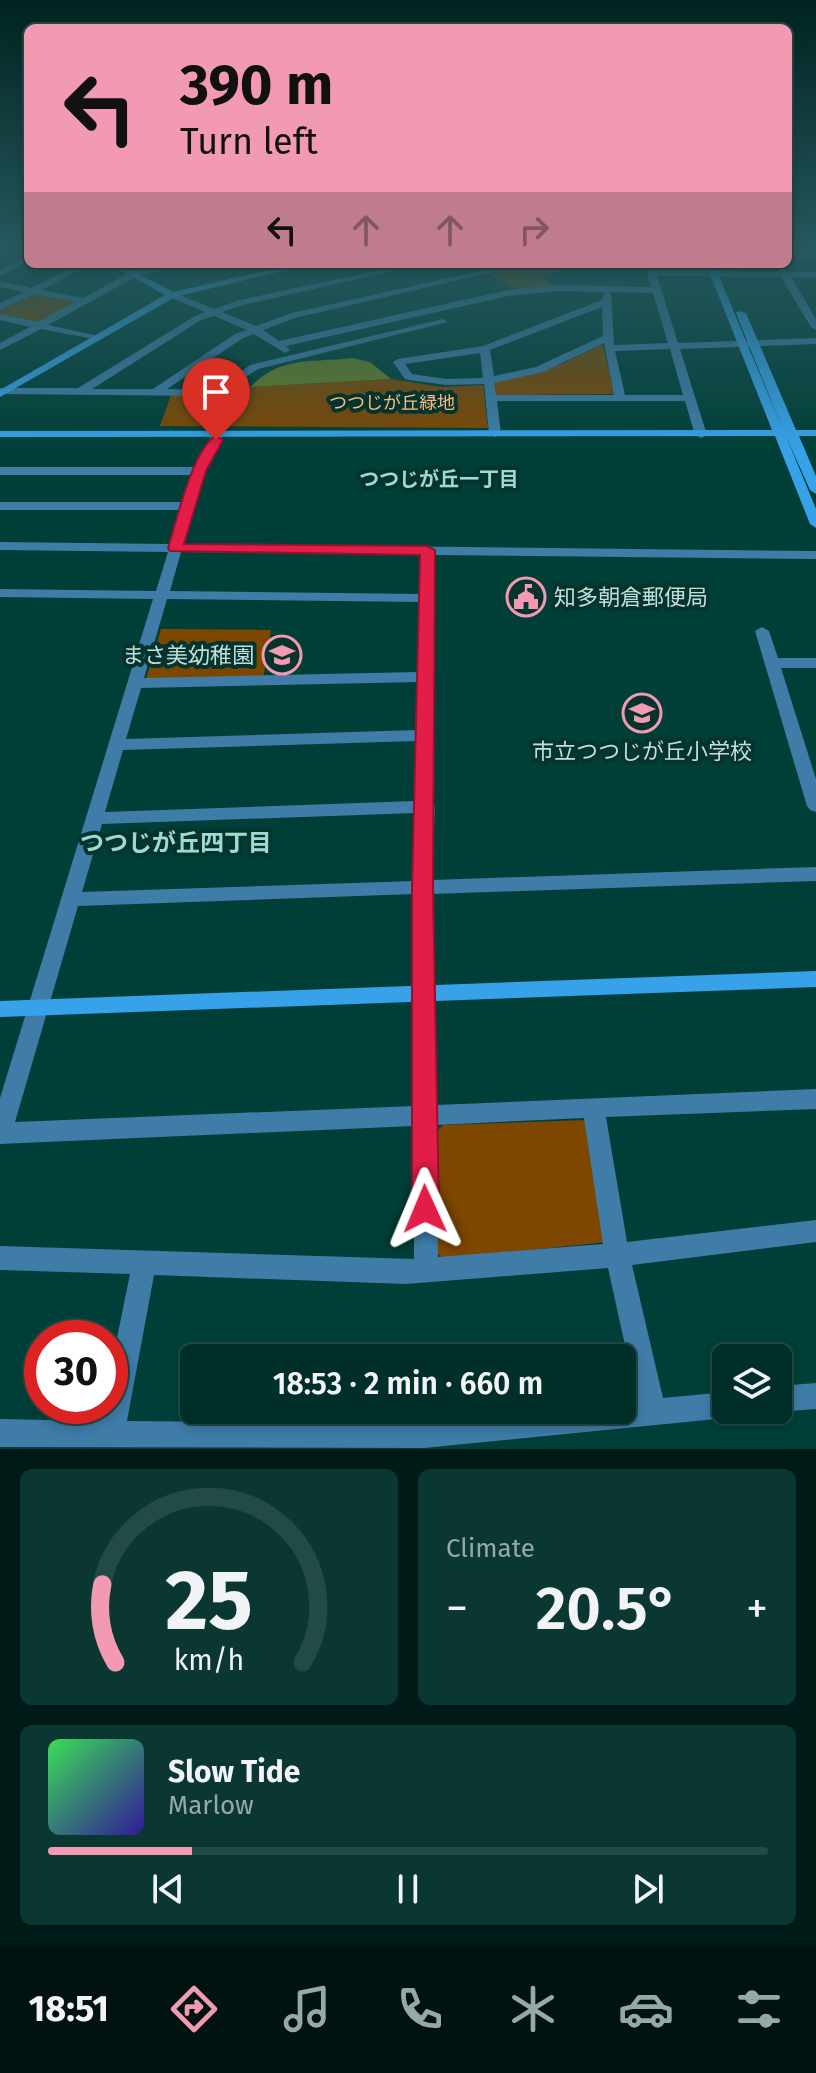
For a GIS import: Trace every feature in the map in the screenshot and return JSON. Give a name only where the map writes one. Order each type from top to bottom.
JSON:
[{"type":"street","points":[[0,317],[95,338]]},
{"type":"street","points":[[0,347],[56,317]]},
{"type":"street","points":[[2,392],[133,317]]},
{"type":"street","points":[[80,392],[202,317]]},
{"type":"street","points":[[223,317],[254,329],[297,357]]},
{"type":"street","points":[[156,392],[254,329],[290,317]]},
{"type":"street","points":[[277,345],[402,317]]},
{"type":"street","points":[[2,392],[218,393],[254,367],[443,322],[435,317]]},
{"type":"street","points":[[568,317],[485,349],[398,362],[409,377],[444,384],[489,380],[556,364],[609,343],[673,345],[816,341]]},
{"type":"street","points":[[607,317],[620,398]]},
{"type":"street","points":[[665,317],[701,435]]},
{"type":"street","points":[[737,317],[785,434],[816,524]]},
{"type":"street","points":[[485,349],[495,434]]},
{"type":"street","points":[[491,398],[689,398]]},
{"type":"street","points":[[0,434],[816,433]]},
{"type":"street","points":[[218,434],[199,471],[188,506],[0,1133],[594,1111],[816,1099]]},
{"type":"street","points":[[785,434],[816,490]]},
{"type":"street","points":[[0,488],[5,471],[199,471]]},
{"type":"street","points":[[0,506],[188,506]]},
{"type":"street","points":[[0,546],[816,555]]},
{"type":"street","points":[[426,1271],[423,888],[427,550]]},
{"type":"street","points":[[0,593],[427,598]]},
{"type":"street","points":[[762,631],[816,806]]},
{"type":"street","points":[[773,663],[816,663]]},
{"type":"street","points":[[137,683],[426,677]]},
{"type":"street","points":[[116,745],[425,735]]},
{"type":"street","points":[[96,818],[426,807]]},
{"type":"street","points":[[72,899],[816,874]]},
{"type":"street","points":[[0,1009],[816,979]]},
{"type":"street","points":[[594,1111],[617,1255],[653,1412]]},
{"type":"street","points":[[0,1258],[426,1271],[617,1255],[816,1231]]},
{"type":"street","points":[[111,1434],[144,1263]]},
{"type":"street","points":[[792,1398],[816,1396]]},
{"type":"street","points":[[0,1433],[424,1442],[712,1406]]},
{"type":"green space","points":[[3,317],[50,317],[38,323]]},
{"type":"green space","points":[[603,344],[614,394],[495,395],[493,383],[559,365]]},
{"type":"green space","name":"つつじが丘緑地","points":[[391,379],[442,387],[483,385],[488,428],[160,426],[171,395],[226,395],[234,389],[250,387]]},
{"type":"green space","points":[[161,629],[271,630],[263,679],[146,679]]},
{"type":"green space","points":[[586,1120],[607,1242],[443,1259],[435,1251],[437,1131],[443,1125]]},
{"type":"shaded area","points":[[353,358],[370,362],[391,379],[250,387],[286,365]]},
{"type":"place","name":"知多朝倉郵便局","points":[[526,597]]},
{"type":"place","name":"まさ美幼稚園","points":[[282,655]]},
{"type":"place","name":"市立つつじが丘小学校","points":[[642,713]]},
{"type":"district","name":"つつじが丘一丁目","points":[[439,479]]},
{"type":"district","name":"つつじが丘四丁目","points":[[176,843]]},
{"type":"route","points":[[216,440],[199,471],[176,548],[427,550],[423,888],[425,1209]]}]
